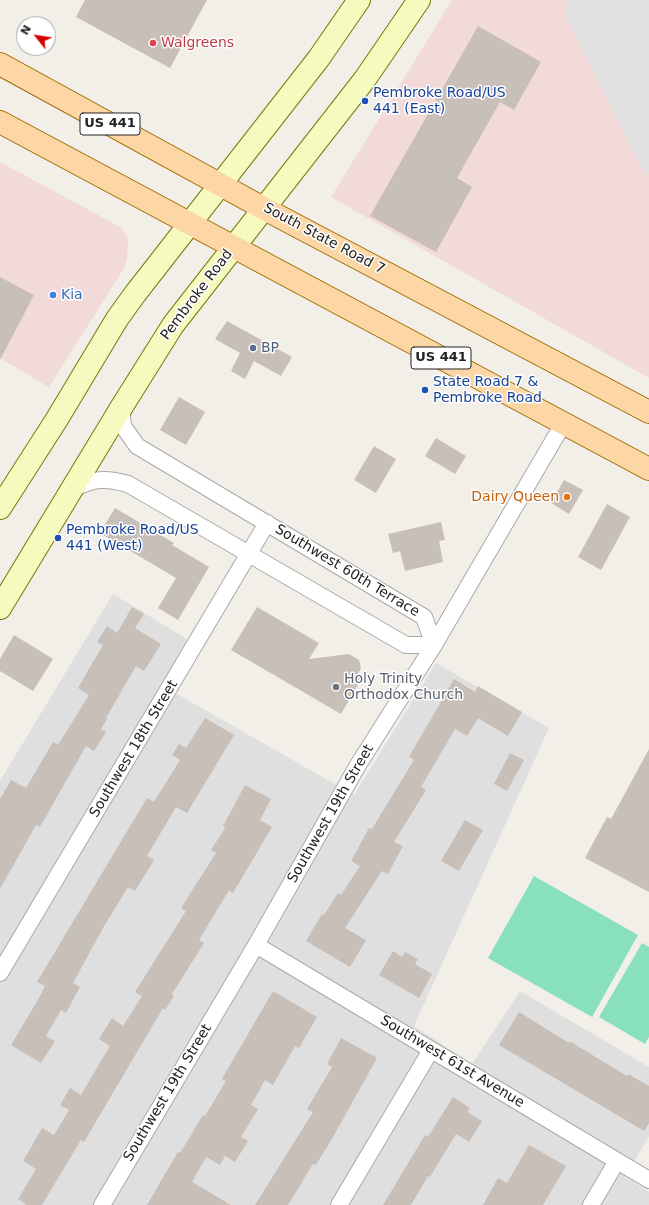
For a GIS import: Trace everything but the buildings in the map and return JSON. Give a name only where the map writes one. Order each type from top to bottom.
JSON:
[{"type":"main road","points":[[0,508],[58,418],[117,319],[157,264],[319,58],[359,0]]},
{"type":"main road","name":"Pembroke Road","points":[[0,608],[173,325],[365,78],[419,0]]},
{"type":"main road","name":"South State Road 7","points":[[0,64],[263,208],[649,412]]},
{"type":"main road","name":"US 441","points":[[0,122],[649,469]]},
{"type":"street","name":"Southwest 60th Terrace","points":[[121,408],[123,426],[137,446],[424,617],[434,645]]},
{"type":"street","name":"Southwest 19th Street","points":[[102,1205],[256,945],[358,765],[434,645],[563,424]]},
{"type":"street","points":[[72,489],[99,479],[114,480],[128,484],[406,645],[434,645]]},
{"type":"street","name":"Southwest 18th Street","points":[[0,973],[267,523]]},
{"type":"street","name":"Southwest 61st Avenue","points":[[256,945],[649,1180]]},
{"type":"street","points":[[339,1205],[431,1050]]},
{"type":"street","points":[[591,1205],[617,1161]]},
{"type":"shaded area","points":[[452,0],[649,0],[649,378],[331,197]]},
{"type":"shaded area","points":[[570,0],[649,0],[649,171],[646,176],[564,12]]},
{"type":"shaded area","name":"Kia","points":[[0,162],[122,228],[128,240],[127,259],[123,270],[49,387],[0,358]]},
{"type":"shaded area","points":[[113,594],[187,639],[163,686],[354,795],[436,663],[549,728],[414,1026],[472,1064],[520,991],[649,1067],[649,1136],[625,1177],[649,1192],[649,1205],[0,1205],[0,781]]},
{"type":"green space","points":[[534,876],[638,935],[592,1017],[488,958]]},
{"type":"green space","points":[[642,943],[649,947],[649,1037],[645,1044],[599,1017]]},
{"type":"place","name":"Walgreens","points":[[153,43]]},
{"type":"place","name":"Pembroke Road/US 441 (East)","points":[[365,101]]},
{"type":"place","name":"Kia","points":[[53,295]]},
{"type":"place","name":"BP","points":[[253,348]]},
{"type":"place","name":"State Road 7 & Pembroke Road","points":[[425,390]]},
{"type":"place","name":"Dairy Queen","points":[[567,497]]},
{"type":"place","name":"Pembroke Road/US 441 (West)","points":[[58,538]]},
{"type":"place","name":"Holy Trinity Orthodox Church","points":[[336,687]]}]
